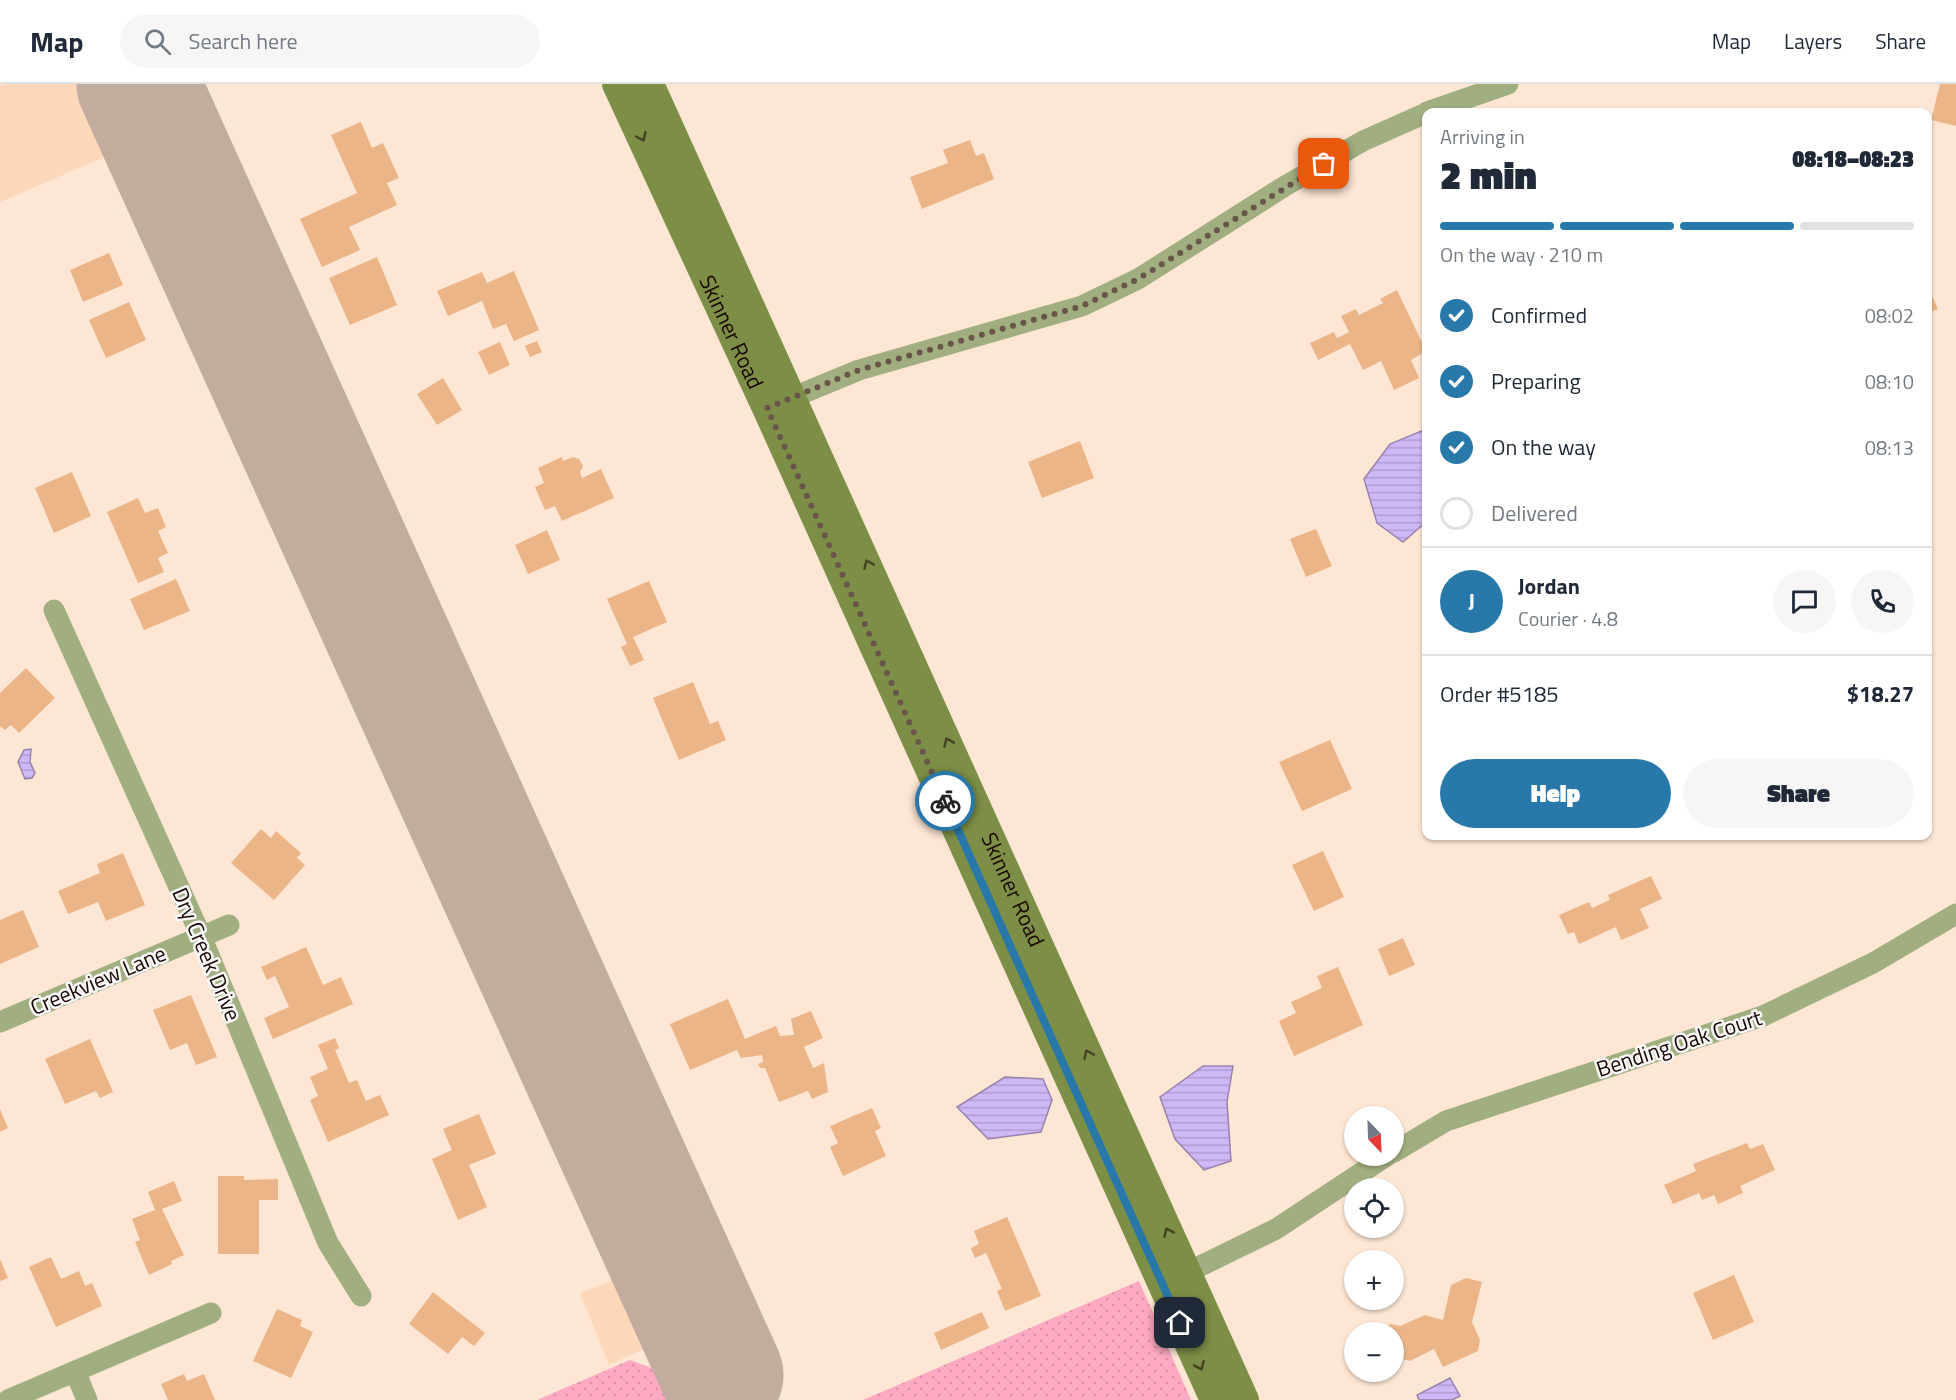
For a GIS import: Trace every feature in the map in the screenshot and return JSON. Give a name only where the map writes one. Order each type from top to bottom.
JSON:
[{"type":"street","name":"Skinner Road","points":[[617,84],[780,402]]},
{"type":"street","name":"Skinner Road","points":[[649,84],[780,402],[1175,1279],[1244,1400]]},
{"type":"street","points":[[1441,108],[1508,84]]},
{"type":"street","points":[[780,402],[859,370],[1082,306],[1138,279],[1285,186],[1364,141],[1422,115]]},
{"type":"street","name":"Dry Creek Drive","points":[[54,610],[201,936],[328,1243],[362,1296]]},
{"type":"street","name":"Bending Oak Court","points":[[1404,1146],[1446,1121],[1763,1016],[1873,963],[1956,914]]},
{"type":"street","name":"Creekview Lane","points":[[0,1022],[229,925]]},
{"type":"street","points":[[1175,1279],[1276,1229],[1371,1166]]},
{"type":"street","name":"Skinner Road","points":[[1175,1279],[1215,1400]]},
{"type":"street","points":[[8,1400],[211,1313]]},
{"type":"street","points":[[75,1371],[87,1400]]},
{"type":"shaded area","points":[[4,84],[171,84],[752,1376],[691,1400],[664,1340],[609,1365],[580,1293],[633,1272],[125,148],[0,202],[0,86]]},
{"type":"shaded area","points":[[1422,431],[1422,525],[1403,542],[1377,523],[1364,479],[1390,444]]},
{"type":"shaded area","points":[[31,749],[30,762],[35,773],[32,778],[25,779],[18,762],[24,750]]},
{"type":"shaded area","points":[[1203,1066],[1233,1066],[1227,1102],[1231,1161],[1204,1170],[1175,1139],[1160,1097]]},
{"type":"shaded area","points":[[1005,1077],[1043,1079],[1052,1100],[1041,1132],[988,1139],[957,1107]]},
{"type":"shaded area","points":[[1139,1281],[1191,1400],[863,1400]]},
{"type":"shaded area","points":[[630,1360],[654,1369],[668,1400],[537,1400]]},
{"type":"shaded area","points":[[1450,1378],[1460,1396],[1452,1400],[1419,1400],[1417,1395]]},
{"type":"building","points":[[1940,84],[1956,84],[1956,126],[1932,120]]},
{"type":"building","points":[[361,122],[372,148],[383,143],[399,178],[387,183],[397,205],[349,227],[360,250],[322,267],[300,219],[357,193],[331,135]]},
{"type":"building","points":[[970,140],[976,156],[984,153],[994,179],[922,209],[910,177],[948,163],[943,150]]},
{"type":"building","points":[[109,253],[123,285],[83,302],[70,270]]},
{"type":"building","points":[[377,257],[397,305],[350,325],[329,278]]},
{"type":"building","points":[[514,271],[539,330],[514,341],[506,324],[493,329],[482,301],[448,316],[437,291],[482,272],[487,283]]},
{"type":"building","points":[[1397,290],[1422,343],[1422,353],[1411,360],[1419,378],[1394,390],[1381,361],[1363,370],[1350,344],[1318,360],[1310,343],[1334,332],[1337,338],[1349,332],[1341,316],[1356,309],[1359,315],[1383,303],[1380,299]]},
{"type":"building","points":[[1932,295],[1938,309],[1932,311]]},
{"type":"building","points":[[129,302],[146,340],[106,358],[89,320]]},
{"type":"building","points":[[537,341],[542,352],[530,357],[525,346]]},
{"type":"building","points":[[500,342],[510,365],[489,375],[478,352]]},
{"type":"building","points":[[443,378],[462,410],[437,425],[417,394]]},
{"type":"building","points":[[1080,441],[1094,478],[1042,498],[1028,462]]},
{"type":"building","points":[[562,457],[563,461],[573,457],[579,459],[583,466],[580,472],[582,478],[601,469],[614,498],[562,521],[555,506],[545,510],[535,487],[544,483],[538,468]]},
{"type":"building","points":[[72,472],[91,516],[54,533],[35,488]]},
{"type":"building","points":[[138,498],[145,513],[158,508],[166,527],[158,531],[168,553],[158,558],[164,572],[138,583],[107,512]]},
{"type":"building","points":[[1316,529],[1332,566],[1306,577],[1290,539]]},
{"type":"building","points":[[547,530],[560,560],[528,574],[515,545]]},
{"type":"building","points":[[176,579],[190,611],[144,630],[130,599]]},
{"type":"building","points":[[649,581],[667,622],[633,637],[644,660],[630,666],[621,647],[627,644],[607,599]]},
{"type":"building","points":[[26,668],[55,698],[19,733],[11,725],[5,730],[0,726],[0,693]]},
{"type":"building","points":[[693,682],[710,724],[718,721],[726,740],[679,760],[653,698]]},
{"type":"building","points":[[1330,740],[1352,789],[1302,811],[1279,762]]},
{"type":"building","points":[[261,829],[271,838],[276,831],[301,853],[297,858],[305,865],[274,900],[231,863]]},
{"type":"building","points":[[1323,851],[1344,897],[1314,911],[1292,865]]},
{"type":"building","points":[[123,853],[145,905],[106,921],[98,902],[68,914],[58,891],[100,873],[97,864]]},
{"type":"building","points":[[1651,876],[1662,899],[1640,909],[1649,928],[1621,940],[1616,927],[1579,944],[1574,932],[1568,934],[1559,915],[1589,902],[1592,908],[1610,900],[1608,895]]},
{"type":"building","points":[[23,910],[39,947],[0,964],[0,920]]},
{"type":"building","points":[[1403,938],[1415,965],[1389,976],[1378,949]]},
{"type":"building","points":[[306,947],[323,985],[341,977],[353,1004],[273,1039],[264,1018],[289,1007],[275,976],[267,980],[261,967]]},
{"type":"building","points":[[1338,967],[1363,1025],[1294,1056],[1279,1021],[1296,1013],[1291,1002],[1322,988],[1317,976]]},
{"type":"building","points":[[191,995],[217,1057],[196,1065],[187,1043],[170,1050],[153,1010]]},
{"type":"building","points":[[728,999],[745,1039],[776,1026],[780,1036],[794,1035],[791,1019],[811,1011],[823,1038],[804,1047],[813,1068],[824,1063],[828,1092],[812,1099],[808,1091],[779,1102],[765,1068],[760,1068],[758,1064],[763,1062],[762,1055],[741,1058],[737,1050],[690,1070],[670,1024]]},
{"type":"building","points":[[335,1038],[339,1048],[335,1050],[349,1083],[357,1080],[366,1101],[380,1095],[389,1115],[328,1142],[310,1100],[318,1096],[310,1077],[328,1069],[318,1045]]},
{"type":"building","points":[[90,1039],[113,1092],[100,1098],[96,1091],[65,1104],[45,1059]]},
{"type":"building","points":[[872,1108],[881,1128],[875,1131],[886,1156],[843,1176],[830,1147],[838,1143],[830,1126]]},
{"type":"building","points":[[0,1109],[8,1128],[0,1132]]},
{"type":"building","points":[[479,1114],[496,1154],[469,1165],[487,1207],[458,1220],[432,1159],[452,1150],[443,1129]]},
{"type":"building","points":[[1747,1143],[1750,1149],[1763,1144],[1775,1170],[1740,1186],[1743,1193],[1718,1204],[1714,1195],[1702,1200],[1699,1193],[1673,1204],[1664,1185],[1696,1171],[1693,1164]]},
{"type":"building","points":[[218,1176],[244,1176],[244,1180],[278,1179],[278,1200],[259,1200],[259,1254],[218,1254]]},
{"type":"building","points":[[174,1181],[182,1201],[162,1209],[184,1255],[171,1261],[172,1264],[149,1275],[135,1242],[140,1240],[132,1219],[155,1210],[148,1192]]},
{"type":"building","points":[[1007,1217],[1041,1296],[1005,1311],[997,1291],[1002,1289],[986,1253],[975,1258],[971,1248],[979,1244],[974,1231]]},
{"type":"building","points":[[51,1257],[61,1279],[79,1271],[85,1286],[92,1283],[102,1306],[56,1327],[29,1267]]},
{"type":"building","points":[[0,1259],[8,1278],[0,1281]]},
{"type":"building","points":[[1734,1275],[1754,1322],[1713,1340],[1693,1293]]},
{"type":"building","points":[[1466,1278],[1482,1282],[1472,1322],[1480,1340],[1478,1351],[1443,1367],[1434,1349],[1410,1361],[1404,1360],[1404,1324],[1425,1315],[1443,1320],[1451,1285]]},
{"type":"building","points":[[433,1292],[485,1333],[474,1346],[462,1337],[448,1354],[409,1324]]},
{"type":"building","points":[[277,1309],[302,1320],[300,1326],[313,1332],[291,1378],[253,1361]]},
{"type":"building","points":[[982,1312],[989,1328],[941,1350],[934,1333]]},
{"type":"building","points":[[184,1374],[187,1381],[204,1374],[215,1400],[168,1400],[161,1384]]},
{"type":"runway","points":[[138,84],[722,1375]]},
{"type":"way so far","points":[[945,801],[767,408],[859,370],[1082,306],[1138,279],[1324,164]]},
{"type":"route","points":[[945,801],[1180,1323]]}]
